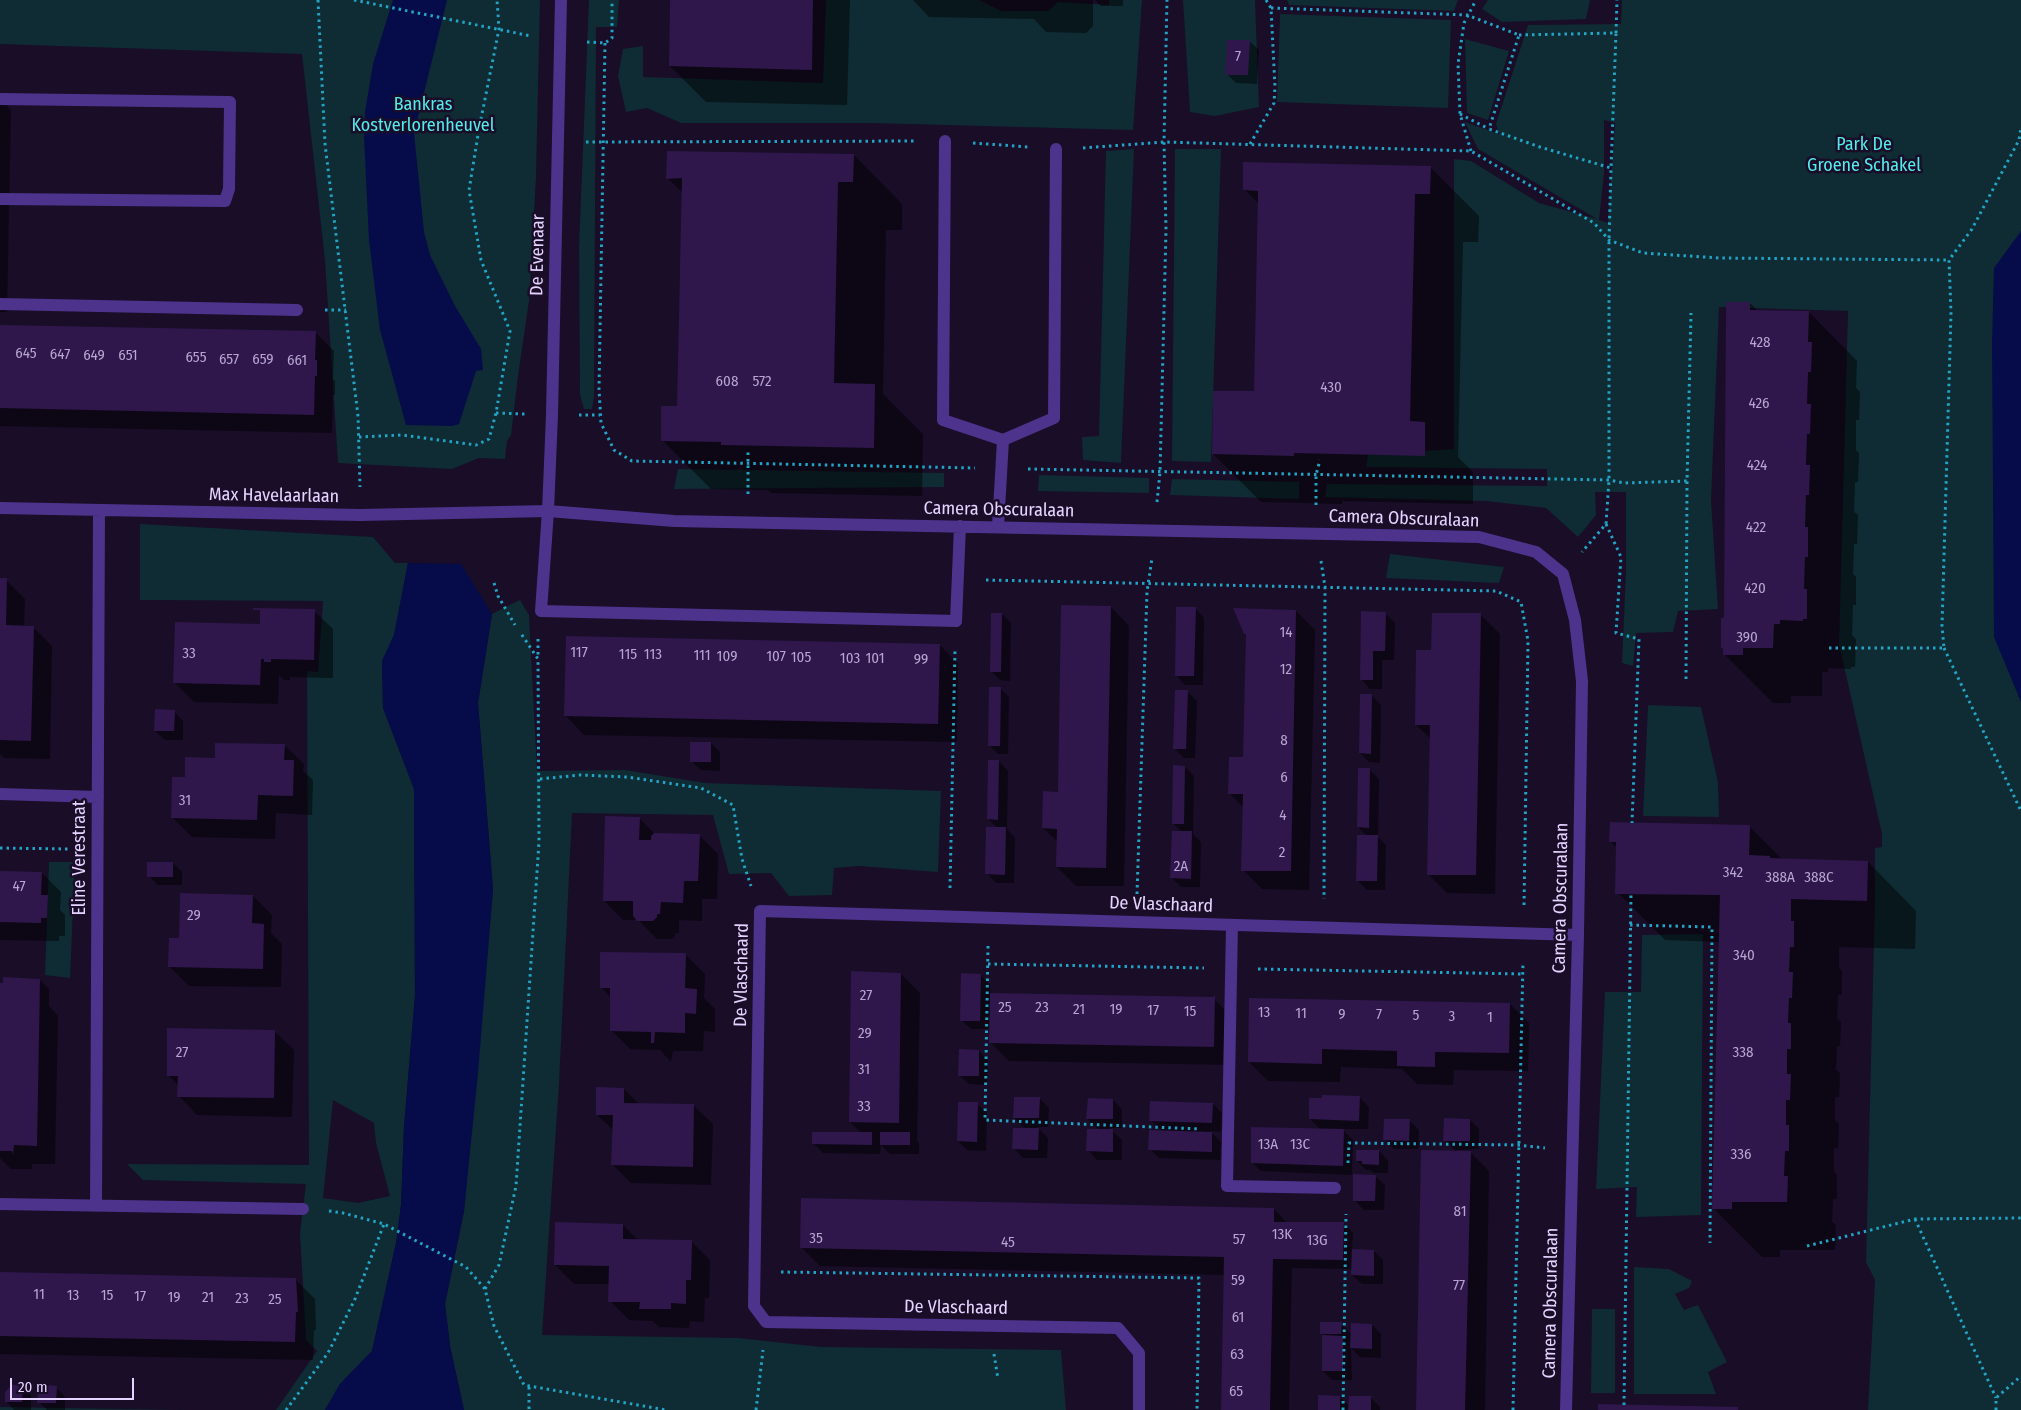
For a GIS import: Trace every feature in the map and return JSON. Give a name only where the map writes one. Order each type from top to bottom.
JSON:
[{"type":"street","name":"De Evenaar","points":[[561,0],[552,415],[541,611],[956,621]]},
{"type":"street","points":[[0,99],[230,102],[228,189],[225,201],[0,199]]},
{"type":"street","points":[[945,141],[943,420],[1003,440],[1054,418],[1056,149]]},
{"type":"street","points":[[0,304],[297,310]]},
{"type":"street","points":[[998,527],[1003,440]]},
{"type":"street","name":"Max Havelaarlaan","points":[[0,508],[360,515],[548,511]]},
{"type":"street","name":"Eline Verestraat","points":[[96,1206],[100,511]]},
{"type":"street","name":"Camera Obscuralaan","points":[[548,511],[674,521],[1479,537],[1536,552],[1563,574],[1575,620],[1582,681],[1578,935],[1566,1410]]},
{"type":"street","points":[[956,621],[960,526]]},
{"type":"street","points":[[0,794],[98,797]]},
{"type":"street","name":"De Vlaschaard","points":[[1138,1410],[1139,1353],[1118,1328],[766,1322],[754,1306],[760,911],[1578,935]]},
{"type":"street","points":[[1232,925],[1227,1186],[1341,1187]]},
{"type":"street","points":[[0,1204],[303,1208]]},
{"type":"path","points":[[318,0],[325,144],[344,284],[358,416],[360,515]]},
{"type":"path","points":[[354,0],[455,21]]},
{"type":"path","points":[[359,436],[402,435],[476,446],[489,439],[496,412],[510,331],[481,260],[469,190],[499,29],[498,0]]},
{"type":"path","points":[[1136,922],[1149,583],[1161,443],[1166,230],[1164,142],[1167,0]]},
{"type":"path","points":[[1250,144],[1274,103],[1275,87],[1271,8],[1266,0]]},
{"type":"path","points":[[1471,151],[1460,114],[1458,64],[1464,23],[1476,0]]},
{"type":"path","points":[[1618,0],[1609,240],[1609,480],[1606,524],[1621,556],[1616,633],[1638,639],[1632,822]]},
{"type":"path","points":[[1271,8],[1467,15],[1519,36],[1616,33]]},
{"type":"path","points":[[1489,129],[1519,36]]},
{"type":"path","points":[[1460,114],[1489,129],[1540,147],[1611,168]]},
{"type":"path","points":[[2021,128],[2019,140],[1972,230],[1949,260],[1951,313],[1942,626],[1944,648],[2021,811]]},
{"type":"path","points":[[558,140],[604,142],[945,141],[1056,149],[1164,142],[1471,151],[1594,223],[1609,240],[1643,253],[1719,258],[1949,260]]},
{"type":"path","points":[[747,522],[748,450]]},
{"type":"path","points":[[1320,460],[1316,475],[1317,534],[1325,587],[1324,927]]},
{"type":"path","points":[[1686,678],[1687,481]]},
{"type":"path","points":[[1563,574],[1606,524]]},
{"type":"path","points":[[958,580],[1496,591],[1521,602],[1528,641],[1513,1410]]},
{"type":"path","points":[[485,1289],[499,1265],[516,1186],[539,842],[540,779],[538,659],[505,611],[494,583]]},
{"type":"path","points":[[950,916],[956,621]]},
{"type":"path","points":[[1829,648],[1944,648]]},
{"type":"path","points":[[540,779],[580,775],[626,777],[701,788],[733,805],[742,859],[760,911]]},
{"type":"path","points":[[0,848],[98,850]]},
{"type":"path","points":[[1624,1405],[1630,893]]},
{"type":"path","points":[[988,918],[985,1120],[1228,1130]]},
{"type":"path","points":[[1630,925],[1712,927],[1710,1243]]},
{"type":"path","points":[[1343,1410],[1341,1187],[1348,1143],[1518,1145],[1572,1151]]},
{"type":"path","points":[[303,1208],[343,1213],[384,1224],[466,1268],[485,1289],[494,1326],[524,1385],[666,1410]]},
{"type":"path","points":[[1808,1246],[1915,1220],[2021,1218]]},
{"type":"path","points":[[1915,1220],[1996,1398],[1996,1410]]},
{"type":"path","points":[[286,1410],[328,1352],[355,1299],[384,1224]]},
{"type":"path","points":[[756,1272],[1199,1278],[1197,1410]]},
{"type":"path","points":[[756,1410],[766,1322]]},
{"type":"path","points":[[1996,1398],[2021,1376]]},
{"type":"path","points":[[529,1387],[529,1410]]},
{"type":"green space","name":"Bankras Kostverlorenheuvel","points":[[0,0],[540,0],[536,177],[529,301],[511,435],[507,441],[505,459],[479,458],[452,469],[338,463],[325,260],[302,54],[0,44]]},
{"type":"green space","points":[[589,0],[619,0],[617,27],[596,27],[594,397],[592,409],[584,409],[580,395],[579,247]]},
{"type":"green space","points":[[826,0],[979,0],[1001,11],[1048,11],[1058,2],[1109,5],[1109,0],[1142,0],[1133,130],[872,123],[681,123],[647,108],[626,112],[618,76],[623,49],[643,46],[643,77],[823,83]]},
{"type":"green space","points":[[1183,0],[1255,0],[1259,107],[1215,116],[1190,112]]},
{"type":"green space","points":[[1287,0],[1458,0],[1454,11],[1289,5]]},
{"type":"green space","points":[[1488,0],[1590,0],[1586,19],[1502,22],[1482,9]]},
{"type":"green space","name":"Park De Groene Schakel","points":[[1622,0],[2021,0],[2021,1410],[1868,1410],[1875,1280],[1866,1262],[1875,848],[1882,847],[1882,834],[1839,644],[1848,311],[1719,307],[1711,500],[1718,609],[1678,611],[1673,632],[1636,633],[1633,666],[1622,663],[1626,571],[1626,492],[1595,492],[1596,515],[1578,537],[1546,508],[1487,501],[1325,497],[1327,484],[1547,486],[1547,469],[1366,467],[1368,455],[1454,449],[1454,159],[1471,161],[1539,203],[1597,219],[1478,149],[1465,122],[1499,134],[1496,124],[1528,25],[1621,24]],"holes":[[[1604,120],[1615,123],[1608,223],[1599,220],[1604,173]]]},
{"type":"green space","points":[[1280,14],[1451,20],[1448,108],[1277,102]]},
{"type":"green space","points":[[1465,39],[1509,51],[1488,120],[1467,113]]},
{"type":"green space","points":[[1134,149],[1121,463],[1083,460],[1082,437],[1099,436],[1106,151]]},
{"type":"green space","points":[[1175,149],[1221,149],[1211,462],[1172,461]]},
{"type":"green space","points":[[678,469],[944,473],[944,487],[674,489]]},
{"type":"green space","points":[[1039,475],[1149,478],[1149,493],[1038,491]]},
{"type":"green space","points":[[1172,479],[1299,482],[1299,499],[1170,495]]},
{"type":"green space","points":[[140,524],[373,537],[395,563],[408,563],[394,635],[382,662],[383,708],[414,789],[415,995],[404,1127],[401,1205],[396,1243],[372,1351],[340,1384],[325,1410],[276,1410],[317,1351],[306,1340],[300,1233],[306,1184],[143,1180],[127,1164],[309,1165],[307,671],[318,672],[323,601],[140,600]],"holes":[[[333,1100],[374,1123],[376,1143],[390,1196],[358,1203],[323,1198]]]},
{"type":"green space","points":[[1390,554],[1504,567],[1499,583],[1386,578]]},
{"type":"green space","points":[[520,600],[529,615],[537,771],[625,770],[705,783],[941,791],[938,872],[859,866],[834,868],[832,895],[789,896],[771,873],[729,874],[713,815],[572,813],[559,1084],[542,1335],[738,1338],[821,1347],[1061,1350],[1066,1410],[464,1410],[450,1346],[445,1304],[464,1211],[493,889],[478,703],[492,614]]},
{"type":"green space","points":[[1648,705],[1701,707],[1718,782],[1719,817],[1643,816]]},
{"type":"green space","points":[[49,862],[75,862],[70,978],[45,975]]},
{"type":"green space","points":[[1703,934],[1701,1215],[1636,1217],[1637,1187],[1596,1189],[1605,992],[1641,992],[1642,935]]},
{"type":"green space","points":[[1634,1267],[1669,1269],[1692,1281],[1689,1288],[1675,1294],[1684,1310],[1698,1305],[1727,1362],[1708,1372],[1716,1394],[1634,1394]]},
{"type":"green space","points":[[1592,1309],[1615,1309],[1615,1393],[1591,1393]]},
{"type":"green space","points":[[0,1407],[181,1410],[0,1410]]},
{"type":"shaded area","points":[[393,0],[447,0],[414,133],[424,232],[430,255],[455,306],[481,349],[483,370],[476,371],[459,424],[452,426],[406,425],[380,330],[369,240],[364,135],[365,112],[373,64]]},
{"type":"shaded area","points":[[2021,231],[2021,702],[1994,637],[1992,343],[1994,268]]},
{"type":"shaded area","points":[[408,563],[461,564],[492,614],[478,703],[493,889],[478,1073],[464,1211],[445,1304],[450,1346],[464,1410],[325,1410],[340,1384],[372,1351],[396,1243],[401,1205],[404,1127],[415,995],[414,789],[383,708],[382,661],[394,635]]},
{"type":"building","points":[[670,0],[813,0],[812,70],[669,66]]},
{"type":"building","points":[[1227,40],[1250,40],[1248,75],[1225,75]]},
{"type":"building","points":[[667,151],[854,154],[853,182],[838,182],[834,383],[875,384],[874,448],[721,445],[721,442],[661,441],[661,406],[677,406],[682,178],[666,179]]},
{"type":"building","points":[[1243,162],[1431,166],[1430,194],[1415,194],[1410,421],[1425,422],[1425,456],[1294,453],[1294,456],[1212,454],[1213,391],[1254,391],[1258,191],[1243,190]]},
{"type":"building","points":[[1726,302],[1750,302],[1750,310],[1809,311],[1808,342],[1812,342],[1811,372],[1808,372],[1807,404],[1811,404],[1810,434],[1807,434],[1806,465],[1810,465],[1809,495],[1806,495],[1805,527],[1808,527],[1808,557],[1805,557],[1804,589],[1807,589],[1807,619],[1803,619],[1803,621],[1780,620],[1780,624],[1774,624],[1773,648],[1743,648],[1743,655],[1723,655],[1723,648],[1721,648],[1721,618],[1724,618]]},
{"type":"building","points":[[0,325],[316,331],[315,360],[317,360],[317,376],[315,376],[314,415],[0,408]]},
{"type":"building","points":[[0,578],[7,578],[6,625],[34,626],[31,741],[0,740]]},
{"type":"building","points":[[1061,605],[1111,606],[1106,868],[1056,867],[1057,829],[1042,828],[1043,791],[1058,792]]},
{"type":"building","points":[[1176,607],[1196,607],[1194,676],[1175,676]]},
{"type":"building","points":[[253,608],[315,609],[314,660],[271,659],[271,662],[264,662],[264,659],[261,659],[260,685],[173,683],[175,622],[260,624],[260,610],[253,610]]},
{"type":"building","points":[[1233,608],[1296,610],[1291,871],[1241,871],[1243,794],[1228,794],[1229,757],[1243,757],[1246,634],[1244,634]]},
{"type":"building","points":[[1361,611],[1386,612],[1385,651],[1373,651],[1373,680],[1360,680]]},
{"type":"building","points":[[991,613],[1002,613],[1001,672],[990,672]]},
{"type":"building","points":[[1432,613],[1481,613],[1476,875],[1427,875],[1430,725],[1415,725],[1416,650],[1431,650]]},
{"type":"building","points":[[566,636],[940,644],[938,724],[564,716]]},
{"type":"building","points":[[989,687],[1001,687],[1000,746],[988,746]]},
{"type":"building","points":[[1175,690],[1188,690],[1186,749],[1173,749]]},
{"type":"building","points":[[1360,694],[1372,694],[1371,754],[1359,753]]},
{"type":"building","points":[[155,709],[175,710],[174,731],[154,731]]},
{"type":"building","points":[[690,742],[711,742],[711,762],[690,762]]},
{"type":"building","points":[[215,743],[285,744],[284,760],[294,760],[293,796],[258,795],[257,820],[171,818],[172,777],[185,777],[185,757],[215,758]]},
{"type":"building","points":[[988,760],[999,760],[998,820],[987,819]]},
{"type":"building","points":[[1173,765],[1185,766],[1184,824],[1172,824]]},
{"type":"building","points":[[1358,768],[1370,768],[1369,828],[1357,827]]},
{"type":"building","points":[[605,816],[640,817],[639,840],[651,840],[651,836],[654,833],[700,834],[698,881],[684,881],[683,903],[661,902],[660,914],[657,914],[653,921],[637,921],[633,916],[633,901],[603,901]]},
{"type":"building","points":[[1610,822],[1750,825],[1749,855],[1770,856],[1770,858],[1868,861],[1867,901],[1791,899],[1791,921],[1794,921],[1794,947],[1790,947],[1789,972],[1793,972],[1792,998],[1789,998],[1788,1023],[1791,1023],[1791,1049],[1787,1049],[1787,1074],[1791,1074],[1790,1100],[1786,1100],[1786,1125],[1789,1125],[1789,1151],[1785,1151],[1784,1176],[1788,1176],[1787,1202],[1732,1202],[1732,1209],[1712,1209],[1720,895],[1615,894],[1616,842],[1609,842]]},
{"type":"building","points":[[986,827],[1006,827],[1005,875],[985,874]]},
{"type":"building","points":[[1172,831],[1192,831],[1191,879],[1170,878]]},
{"type":"building","points":[[1357,835],[1378,835],[1377,881],[1356,881]]},
{"type":"building","points":[[147,862],[173,862],[173,877],[147,877]]},
{"type":"building","points":[[0,871],[42,872],[41,895],[48,895],[47,918],[41,918],[41,923],[0,922]]},
{"type":"building","points":[[180,893],[253,895],[252,923],[264,924],[263,969],[168,967],[169,938],[179,938]]},
{"type":"building","points":[[600,952],[686,953],[685,988],[697,989],[696,1014],[685,1013],[685,1033],[655,1032],[654,1043],[651,1043],[651,1032],[610,1031],[610,988],[600,988]]},
{"type":"building","points":[[851,971],[901,973],[899,1123],[849,1122]]},
{"type":"building","points":[[961,973],[981,974],[980,1021],[960,1021]]},
{"type":"building","points":[[3,977],[40,979],[37,1146],[14,1145],[13,1155],[12,1151],[0,1151],[0,983],[3,983]]},
{"type":"building","points":[[990,993],[1213,997],[1215,995],[1214,1047],[989,1043]]},
{"type":"building","points":[[1249,998],[1510,1003],[1509,1053],[1435,1052],[1435,1067],[1397,1066],[1397,1051],[1322,1049],[1322,1064],[1248,1062]]},
{"type":"building","points":[[167,1028],[275,1030],[274,1098],[177,1097],[178,1076],[167,1076]]},
{"type":"building","points":[[959,1049],[979,1050],[979,1076],[958,1076]]},
{"type":"building","points":[[596,1087],[624,1088],[624,1103],[694,1104],[693,1167],[611,1165],[613,1115],[596,1115]]},
{"type":"building","points":[[1322,1095],[1360,1096],[1359,1121],[1309,1119],[1309,1098],[1322,1098]]},
{"type":"building","points":[[1014,1097],[1040,1097],[1039,1118],[1013,1118]]},
{"type":"building","points":[[1088,1098],[1113,1099],[1113,1119],[1086,1119]]},
{"type":"building","points":[[1150,1101],[1213,1103],[1212,1123],[1149,1121]]},
{"type":"building","points":[[958,1102],[978,1102],[977,1142],[957,1141]]},
{"type":"building","points":[[1444,1118],[1470,1119],[1470,1141],[1443,1141]]},
{"type":"building","points":[[1384,1119],[1410,1119],[1409,1141],[1383,1140]]},
{"type":"building","points":[[1251,1127],[1344,1129],[1343,1166],[1251,1163]]},
{"type":"building","points":[[1013,1128],[1039,1128],[1038,1150],[1012,1149]]},
{"type":"building","points":[[1087,1129],[1113,1129],[1113,1152],[1086,1151]]},
{"type":"building","points":[[1149,1130],[1212,1132],[1212,1152],[1148,1150]]},
{"type":"building","points":[[812,1132],[872,1132],[872,1145],[812,1144]]},
{"type":"building","points":[[880,1132],[910,1132],[910,1145],[880,1145]]},
{"type":"building","points":[[1356,1150],[1379,1150],[1379,1165],[1362,1164],[1362,1161],[1356,1161]]},
{"type":"building","points":[[1421,1150],[1471,1151],[1465,1410],[1416,1410]]},
{"type":"building","points":[[1353,1174],[1376,1175],[1375,1201],[1353,1201]]},
{"type":"building","points":[[801,1198],[1274,1208],[1274,1222],[1344,1222],[1343,1260],[1273,1259],[1270,1410],[1221,1410],[1224,1257],[800,1248]]},
{"type":"building","points":[[555,1222],[623,1224],[623,1239],[692,1240],[691,1280],[686,1280],[686,1304],[671,1303],[671,1309],[639,1309],[640,1302],[608,1302],[609,1266],[554,1265]]},
{"type":"building","points":[[1352,1249],[1374,1250],[1374,1276],[1351,1275]]},
{"type":"building","points":[[0,1272],[296,1278],[298,1312],[296,1312],[295,1342],[0,1336]]},
{"type":"building","points":[[1320,1322],[1342,1322],[1341,1334],[1320,1334]]},
{"type":"building","points":[[1351,1323],[1372,1324],[1372,1349],[1350,1348]]},
{"type":"building","points":[[1322,1335],[1343,1336],[1343,1371],[1322,1371]]},
{"type":"building","points":[[12,1385],[23,1385],[22,1402],[5,1402],[5,1392]]},
{"type":"building","points":[[45,1385],[57,1386],[56,1403],[37,1403],[38,1392]]},
{"type":"building","points":[[1318,1395],[1340,1396],[1340,1410],[1318,1410]]},
{"type":"building","points":[[1349,1396],[1371,1396],[1371,1410],[1348,1410]]},
{"type":"building","points":[[1598,1404],[1738,1407],[1738,1410],[1598,1410]]}]
